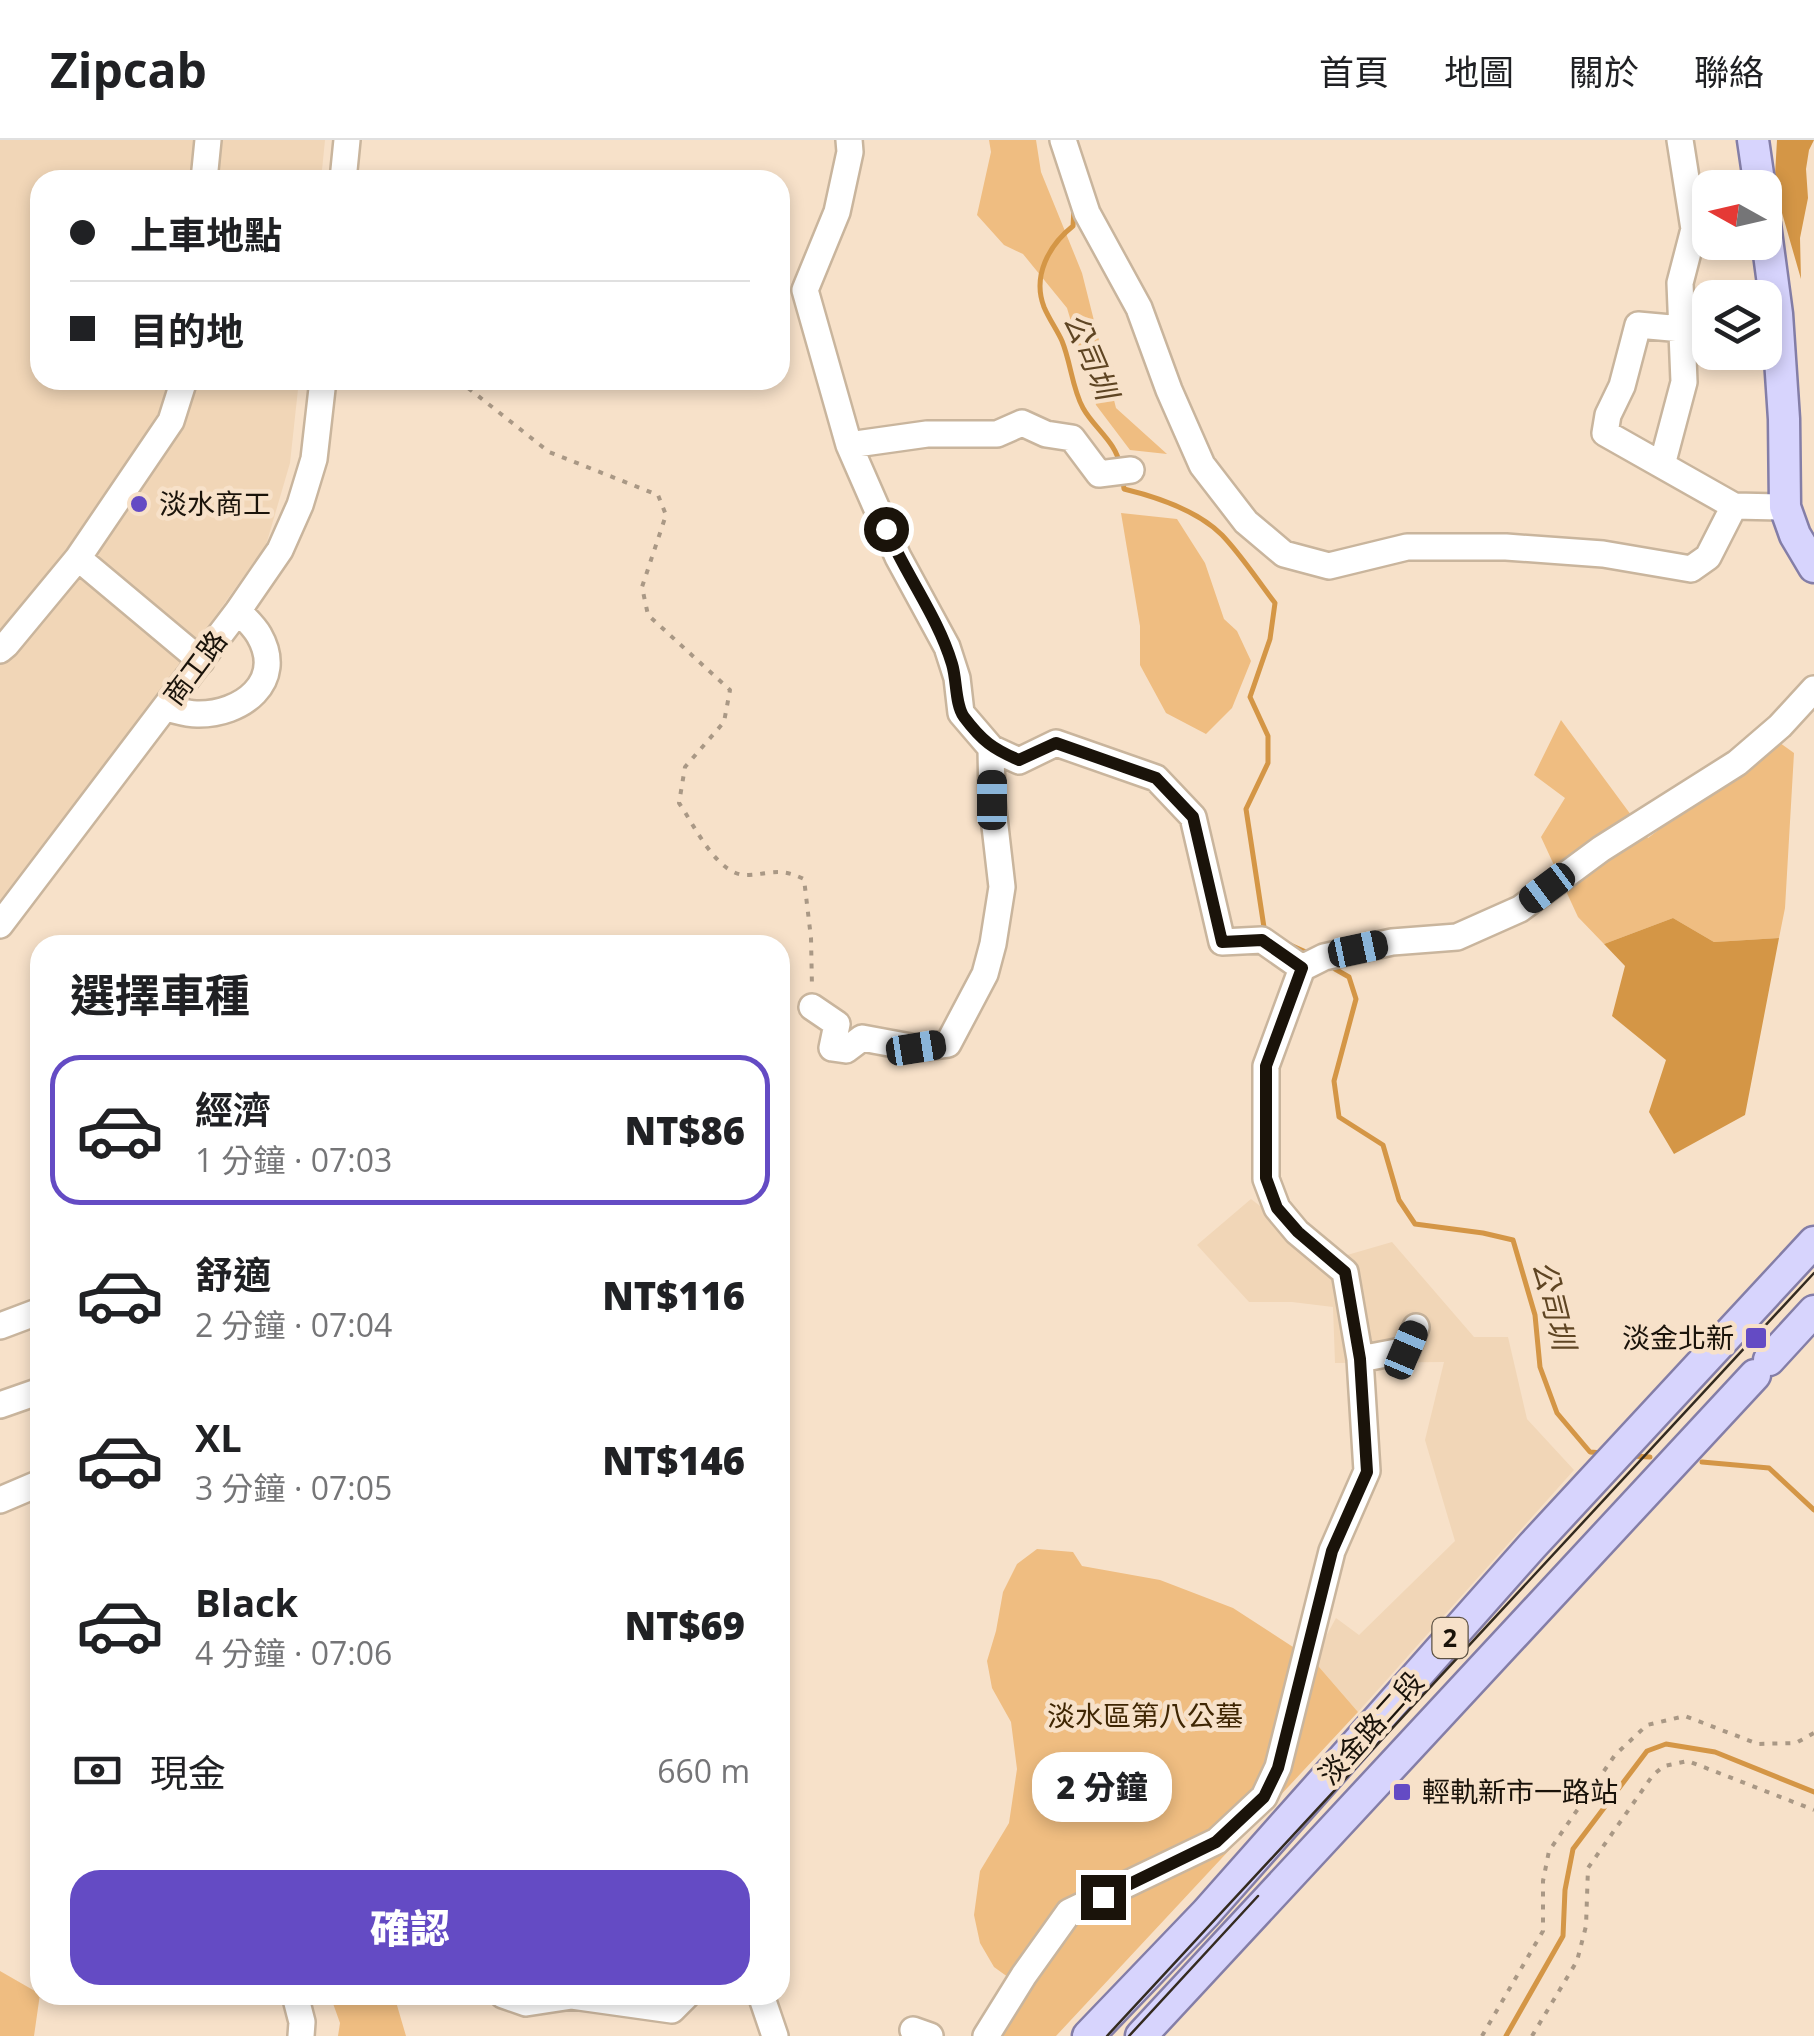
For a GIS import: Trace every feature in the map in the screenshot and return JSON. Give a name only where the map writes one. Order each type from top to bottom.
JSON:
[{"type":"main road","points":[[1753,140],[1757,170]]},
{"type":"main road","points":[[1770,260],[1784,419],[1785,507],[1794,534],[1814,567]]},
{"type":"main road","name":"淡金路二段","points":[[1088,2036],[1206,1914],[1532,1546],[1814,1242]]},
{"type":"main road","name":"淡金路二段","points":[[1141,2036],[1814,1311]]},
{"type":"street","points":[[205,170],[208,140]]},
{"type":"street","points":[[344,170],[347,140]]},
{"type":"street","points":[[849,140],[837,212],[805,290],[849,445],[898,557],[947,648],[961,713],[991,748],[1019,760],[1056,743],[1156,778],[1193,817],[1222,942],[1262,940],[1302,968]]},
{"type":"street","points":[[1063,140],[1087,213],[1139,308],[1202,465],[1246,522],[1284,554],[1330,566],[1406,547],[1506,547],[1604,554],[1691,569],[1708,557],[1734,506]]},
{"type":"street","points":[[1662,465],[1684,382],[1680,283],[1694,229],[1680,140]]},
{"type":"street","points":[[1682,329],[1638,325],[1605,434],[1734,506],[1785,507]]},
{"type":"street","points":[[0,650],[78,558],[171,421],[181,390]]},
{"type":"street","name":"商工路","points":[[0,925],[166,708],[280,550],[314,459],[322,390]]},
{"type":"street","points":[[849,445],[927,434],[997,434],[1022,423],[1046,434],[1072,438],[1099,474],[1120,471]]},
{"type":"street","points":[[78,558],[201,660]]},
{"type":"street","points":[[166,708],[196,714],[232,710],[254,696],[264,677],[267,652],[258,632],[238,611]]},
{"type":"street","points":[[986,2036],[1024,1974],[1070,1912],[1216,1842],[1264,1797],[1278,1768],[1332,1551],[1367,1472],[1360,1359],[1345,1272],[1298,1232],[1277,1208],[1266,1178],[1266,1066],[1302,968],[1324,957],[1392,942],[1457,937],[1520,909],[1601,848],[1737,763],[1780,726],[1814,689]]},
{"type":"street","points":[[812,1007],[837,1024],[832,1048],[846,1050],[862,1038],[916,1048],[948,1044],[986,974],[1002,887],[992,800],[991,748]]},
{"type":"street","points":[[0,1326],[30,1315]]},
{"type":"street","points":[[1360,1359],[1406,1350],[1416,1327]]},
{"type":"street","points":[[0,1405],[30,1394]]},
{"type":"street","points":[[0,1500],[30,1486]]},
{"type":"street","points":[[1163,2036],[1182,1990]]},
{"type":"street","points":[[297,2005],[301,2036]]},
{"type":"street","points":[[636,2005],[672,2010],[677,2005]]},
{"type":"street","points":[[764,2005],[775,2036]]},
{"type":"path","points":[[471,390],[549,452],[658,495],[666,515],[642,587],[648,615],[730,690],[724,722],[685,768],[679,803],[721,866],[743,876],[785,870],[804,879],[812,938],[812,1007]]},
{"type":"path","points":[[1482,2036],[1543,1932],[1549,1851],[1615,1755],[1646,1725],[1685,1716],[1758,1744],[1796,1743],[1814,1733]]},
{"type":"path","points":[[1532,2036],[1577,1961],[1586,1926],[1588,1868],[1653,1775],[1664,1766],[1688,1761],[1814,1810]]},
{"type":"shaded area","name":"淡水商工","points":[[0,140],[325,140],[322,170],[30,170],[30,390],[298,390],[290,463],[266,545],[0,918]]},
{"type":"shaded area","points":[[1777,140],[1814,140],[1806,169],[1808,198],[1800,238],[1801,279],[1782,213],[1782,170],[1775,170]]},
{"type":"shaded area","points":[[1673,918],[1714,942],[1779,938],[1745,1115],[1674,1154],[1649,1112],[1666,1060],[1612,1016],[1625,966],[1604,944]]},
{"type":"shaded area","points":[[1251,1199],[1330,1260],[1392,1242],[1474,1337],[1508,1337],[1527,1419],[1574,1470],[1358,1712],[1313,1660],[1336,1618],[1359,1635],[1455,1541],[1425,1440],[1444,1362],[1335,1363],[1333,1307],[1249,1302],[1197,1245]]},
{"type":"green space","points":[[989,140],[1036,140],[1041,172],[1082,273],[1116,408],[1167,454],[1130,450],[1096,405],[1067,308],[1023,254],[1004,245],[977,215],[991,152]]},
{"type":"green space","points":[[1121,513],[1177,519],[1205,563],[1224,619],[1237,631],[1251,661],[1232,708],[1206,734],[1166,713],[1140,665],[1140,626]]},
{"type":"green space","points":[[1561,720],[1648,838],[1776,740],[1794,753],[1785,908],[1779,938],[1714,942],[1673,918],[1604,944],[1578,917],[1541,837],[1565,798],[1534,775]]},
{"type":"green space","name":"淡水區第八公墓","points":[[1037,1549],[1073,1552],[1082,1566],[1160,1580],[1233,1608],[1313,1660],[1358,1712],[1056,2036],[1001,2036],[1015,2006],[1065,1935],[1094,1911],[1219,1848],[1259,1793],[1212,1837],[1065,1908],[1012,1980],[994,1967],[980,1943],[974,1915],[980,1871],[1009,1823],[1017,1769],[1011,1722],[992,1688],[987,1661],[1003,1592],[1017,1564]]},
{"type":"green space","points":[[0,1971],[30,1988],[30,2005],[38,2005],[34,2036],[0,2036]]},
{"type":"green space","points":[[334,2005],[397,2005],[406,2036],[338,2036],[340,2023]]},
{"type":"waterway","name":"公司圳","points":[[1074,209],[1073,226],[1045,262],[1041,295],[1062,341],[1079,400],[1110,443],[1120,466]]},
{"type":"waterway","name":"公司圳","points":[[1123,482],[1124,489],[1176,506],[1212,526],[1275,603],[1270,639],[1250,697],[1268,736],[1268,763],[1246,809],[1265,934]]},
{"type":"waterway","name":"公司圳","points":[[1288,944],[1308,953]]},
{"type":"waterway","name":"公司圳","points":[[1335,969],[1349,977],[1356,999],[1334,1081],[1339,1117],[1383,1145],[1399,1200],[1415,1224],[1513,1240],[1535,1315],[1540,1367],[1557,1413],[1590,1452],[1603,1453]]},
{"type":"waterway","name":"公司圳","points":[[1632,1456],[1650,1457]]},
{"type":"waterway","name":"公司圳","points":[[1702,1462],[1769,1468],[1814,1510]]},
{"type":"waterway","name":"公司圳","points":[[1506,2036],[1563,1936],[1565,1890],[1573,1849],[1647,1751],[1666,1744],[1715,1752],[1814,1792]]},
{"type":"tram line","points":[[1107,2036],[1814,1273]]},
{"type":"tram line","points":[[1129,2036],[1258,1896]]},
{"type":"place","name":"淡水商工","points":[[139,504]]},
{"type":"place","name":"淡金北新","points":[[1756,1338]]},
{"type":"place","name":"輕軌新市一路站","points":[[1402,1792]]},
{"type":"route","points":[[886,529],[947,648],[961,713],[991,748],[1019,760],[1056,743],[1156,778],[1193,817],[1222,942],[1262,940],[1302,968],[1266,1066],[1266,1178],[1277,1208],[1298,1232],[1345,1272],[1360,1359],[1367,1472],[1332,1551],[1278,1768],[1264,1797],[1216,1842],[1103,1897]]}]
